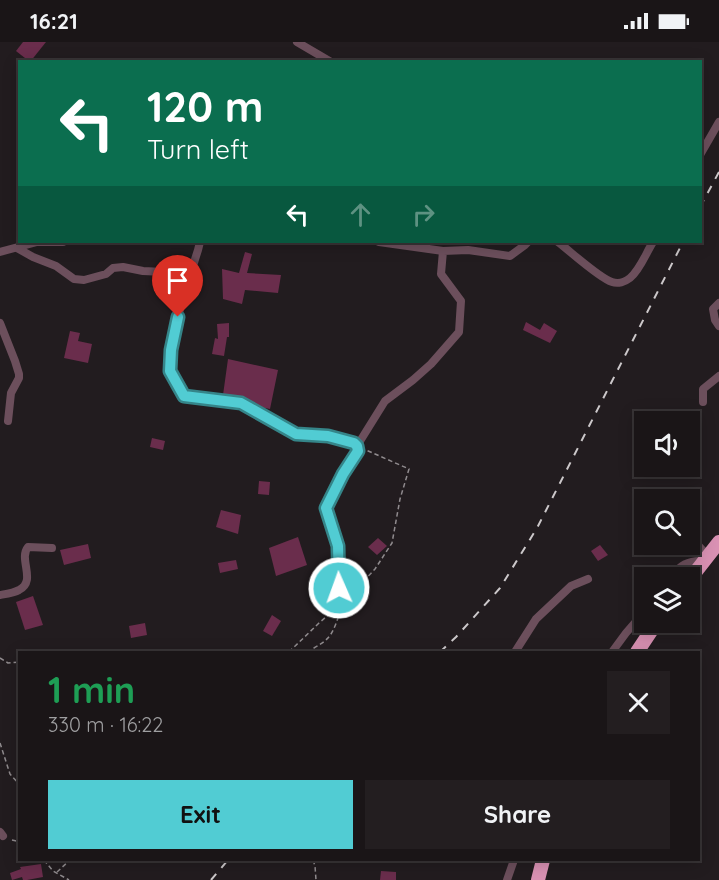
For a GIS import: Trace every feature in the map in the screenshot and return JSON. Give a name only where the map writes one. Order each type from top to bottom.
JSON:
[{"type":"highway","points":[[700,567],[719,542]]},
{"type":"highway","points":[[638,651],[650,633]]},
{"type":"highway","points":[[538,880],[543,861]]},
{"type":"street","points":[[297,42],[328,60]]},
{"type":"street","points":[[702,152],[719,122]]},
{"type":"street","points":[[0,252],[34,243]]},
{"type":"street","points":[[200,243],[182,300],[171,350],[170,371],[184,396],[241,403],[296,434],[328,436],[354,443],[357,446]]},
{"type":"street","points":[[386,243],[443,251],[468,250],[510,256],[527,243]]},
{"type":"street","points":[[559,243],[613,283],[627,280],[633,275],[651,243]]},
{"type":"street","points":[[17,248],[56,266],[74,279],[84,280],[106,274],[113,268],[164,272],[174,271],[194,262]]},
{"type":"street","points":[[340,606],[338,546],[326,508],[343,474],[358,451],[357,446],[385,401],[431,364],[459,332],[461,301],[441,274],[443,251]]},
{"type":"street","points":[[719,303],[713,309],[719,326]]},
{"type":"street","points":[[0,323],[19,374],[11,393],[8,421]]},
{"type":"street","points":[[703,402],[703,389],[719,376]]},
{"type":"street","points":[[0,595],[19,591],[25,585],[27,578],[24,553],[28,547],[52,548]]},
{"type":"street","points":[[679,567],[706,559],[700,550]]},
{"type":"street","points":[[517,651],[536,620],[571,586],[588,579]]},
{"type":"street","points":[[613,651],[634,624]]},
{"type":"street","points":[[507,880],[514,861]]},
{"type":"path","points":[[290,651],[340,606],[375,569],[392,543],[400,499],[409,469],[357,446]]},
{"type":"path","points":[[309,651],[333,634],[340,606]]},
{"type":"path","points":[[0,658],[8,663],[18,662]]},
{"type":"path","points":[[0,742],[10,774],[18,783]]},
{"type":"path","points":[[46,861],[56,873],[69,880]]},
{"type":"path","points":[[56,873],[69,861]]},
{"type":"path","points":[[313,861],[316,880]]},
{"type":"building","points":[[23,42],[46,42],[32,60],[27,60],[16,51]]},
{"type":"building","points":[[245,252],[252,254],[247,273],[281,275],[278,293],[245,290],[242,304],[223,299],[222,269],[239,273]]},
{"type":"building","points":[[526,322],[540,330],[544,323],[557,331],[550,343],[523,330]]},
{"type":"building","points":[[229,323],[229,337],[227,337],[224,356],[212,354],[215,338],[218,339],[217,324]]},
{"type":"building","points":[[70,331],[80,333],[78,341],[92,344],[88,363],[64,358]]},
{"type":"building","points":[[228,359],[278,370],[270,409],[260,407],[242,397],[223,395]]},
{"type":"building","points":[[152,438],[165,441],[163,450],[150,447]]},
{"type":"building","points":[[259,481],[270,482],[269,495],[258,494]]},
{"type":"building","points":[[221,510],[241,515],[238,534],[216,527]]},
{"type":"building","points":[[298,537],[307,565],[276,576],[269,548]]},
{"type":"building","points":[[378,538],[387,546],[377,555],[368,547]]},
{"type":"building","points":[[88,544],[91,558],[64,565],[60,550]]},
{"type":"building","points":[[600,545],[608,555],[598,561],[591,551]]},
{"type":"building","points":[[236,560],[238,569],[220,573],[218,563]]},
{"type":"building","points":[[33,596],[43,625],[25,630],[16,602]]},
{"type":"building","points":[[272,615],[281,621],[272,636],[263,631]]},
{"type":"building","points":[[145,623],[147,635],[131,638],[129,626]]},
{"type":"building","points":[[41,864],[43,877],[23,880],[22,877],[12,880],[10,873],[21,869],[20,867]]},
{"type":"building","points":[[381,871],[396,872],[396,880],[380,880]]},
{"type":"railway","points":[[702,203],[719,172]]},
{"type":"railway","points":[[441,651],[500,588],[537,528],[682,243]]},
{"type":"railway","points":[[211,880],[227,861]]},
{"type":"route","points":[[178,317],[171,350],[170,371],[184,396],[241,403],[296,434],[328,436],[354,443],[357,446],[358,451],[343,474],[326,508],[338,546],[339,588]]}]
